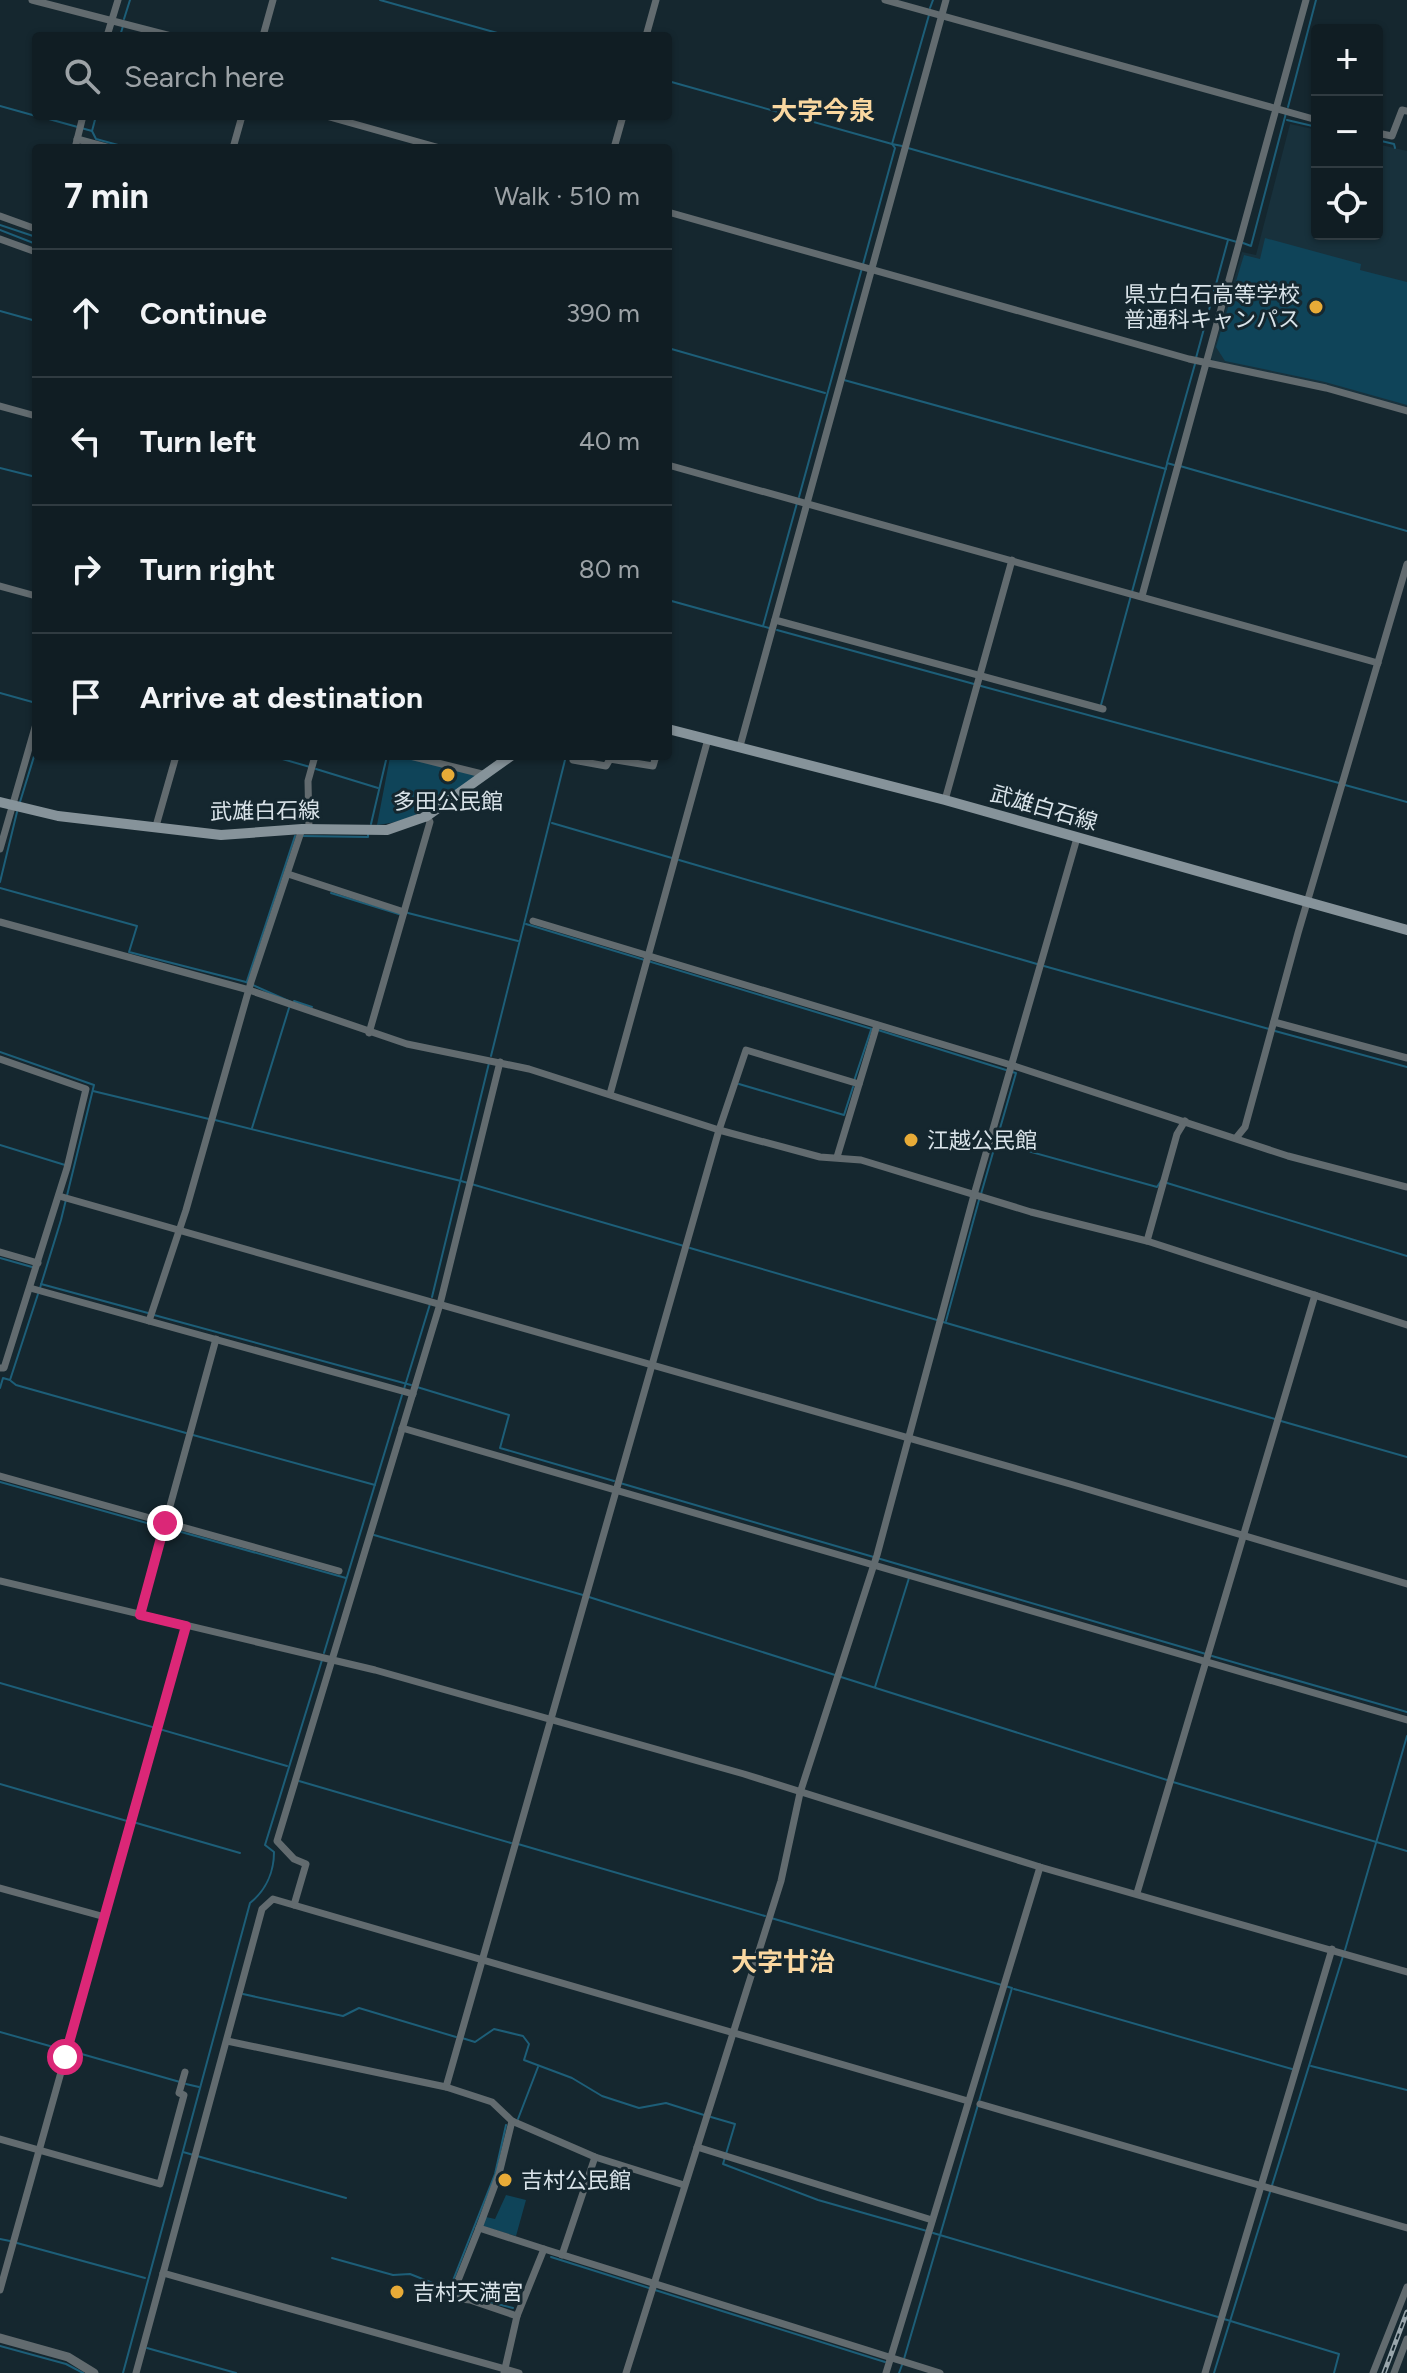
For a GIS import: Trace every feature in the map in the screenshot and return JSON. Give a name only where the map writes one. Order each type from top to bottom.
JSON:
[{"type":"main road","name":"武雄白石線","points":[[672,730],[945,800],[1407,930]]},
{"type":"main road","name":"武雄白石線","points":[[12,805],[58,816],[221,835],[369,830],[408,825],[427,816],[506,760]]},
{"type":"street","points":[[32,0],[156,32]]},
{"type":"street","points":[[109,32],[115,22],[118,0]]},
{"type":"street","points":[[264,32],[273,0]]},
{"type":"street","points":[[647,32],[656,0]]},
{"type":"street","points":[[885,0],[1311,119]]},
{"type":"street","points":[[740,746],[775,620],[800,501],[839,384],[865,268],[907,141],[946,0]]},
{"type":"street","points":[[1134,594],[1178,466],[1203,362],[1283,112],[1306,0]]},
{"type":"street","points":[[1383,134],[1392,136],[1402,110],[1407,111]]},
{"type":"street","points":[[76,144],[82,120]]},
{"type":"street","points":[[234,144],[241,120]]},
{"type":"street","points":[[340,120],[426,144]]},
{"type":"street","points":[[615,144],[622,120]]},
{"type":"street","points":[[78,137],[98,144]]},
{"type":"street","points":[[672,213],[1189,359],[1326,388],[1407,411]]},
{"type":"street","points":[[0,216],[32,228]]},
{"type":"street","points":[[0,239],[32,251]]},
{"type":"street","points":[[0,406],[32,415]]},
{"type":"street","points":[[672,466],[1378,663]]},
{"type":"street","points":[[945,800],[1012,560]]},
{"type":"street","points":[[1236,1138],[1245,1127],[1407,564]]},
{"type":"street","points":[[0,586],[32,595]]},
{"type":"street","points":[[775,620],[1100,708]]},
{"type":"street","points":[[0,849],[32,738]]},
{"type":"street","points":[[610,1094],[708,739]]},
{"type":"street","points":[[156,826],[175,760]]},
{"type":"street","points":[[440,760],[486,775]]},
{"type":"street","points":[[573,760],[606,766],[609,760]]},
{"type":"street","points":[[616,760],[653,766],[655,760]]},
{"type":"street","points":[[151,1316],[250,986],[303,832],[313,763]]},
{"type":"street","points":[[369,1033],[430,822],[427,816]]},
{"type":"street","points":[[626,2373],[769,1916],[800,1793],[875,1561],[978,1196],[1039,965],[1077,838]]},
{"type":"street","points":[[288,874],[403,915]]},
{"type":"street","points":[[533,921],[1010,1070],[1185,1121],[1288,1156],[1407,1187]]},
{"type":"street","points":[[0,922],[250,986],[290,1005],[369,1033],[493,1061],[610,1094],[719,1130],[820,1157],[861,1160],[978,1196],[1147,1241],[1407,1325]]},
{"type":"street","points":[[1272,1027],[1407,1058]]},
{"type":"street","points":[[837,1157],[856,1083],[876,1028]]},
{"type":"street","points":[[446,2087],[719,1130],[746,1050],[856,1083]]},
{"type":"street","points":[[0,1059],[86,1089],[64,1197],[37,1266],[37,1290],[4,1368],[0,1368]]},
{"type":"street","points":[[294,1905],[306,1864],[294,1859],[277,1841],[327,1658],[371,1533],[402,1428],[409,1390],[469,1183],[493,1061]]},
{"type":"street","points":[[1147,1241],[1177,1134],[1185,1121]]},
{"type":"street","points":[[64,1197],[1407,1584]]},
{"type":"street","points":[[0,1252],[37,1266]]},
{"type":"street","points":[[37,1290],[151,1316],[216,1339],[409,1390]]},
{"type":"street","points":[[1137,1893],[1315,1295]]},
{"type":"street","points":[[140,1615],[216,1339]]},
{"type":"street","points":[[402,1428],[618,1485],[875,1561],[910,1575],[1207,1657],[1407,1720]]},
{"type":"street","points":[[0,1476],[164,1526],[339,1571]]},
{"type":"street","points":[[0,1581],[327,1658],[551,1720],[1040,1867],[1407,1972]]},
{"type":"street","points":[[0,2290],[186,1626]]},
{"type":"street","points":[[893,2364],[932,2220],[1040,1867]]},
{"type":"street","points":[[0,1888],[105,1917]]},
{"type":"street","points":[[136,2373],[262,1909],[273,1899],[968,2101]]},
{"type":"street","points":[[1205,2373],[1219,2323],[1269,2188],[1295,2070],[1339,1951]]},
{"type":"street","points":[[227,2041],[446,2087],[492,2102],[512,2121],[595,2157],[684,2185]]},
{"type":"street","points":[[0,2139],[160,2184],[184,2095],[179,2093],[184,2078]]},
{"type":"street","points":[[980,2104],[1407,2228]]},
{"type":"street","points":[[512,2121],[499,2174],[451,2298],[470,2300],[517,2316]]},
{"type":"street","points":[[697,2147],[932,2220]]},
{"type":"street","points":[[562,2255],[595,2157]]},
{"type":"street","points":[[479,2228],[893,2364],[940,2373]]},
{"type":"street","points":[[504,2371],[517,2316],[544,2249]]},
{"type":"street","points":[[163,2273],[519,2373]]},
{"type":"street","points":[[1373,2373],[1407,2287]]},
{"type":"street","points":[[0,2338],[68,2357],[94,2373]]},
{"type":"street","points":[[1394,2373],[1407,2339]]},
{"type":"shaded area","name":"県立白石高等学校 普通科キャンパス","points":[[1290,124],[1311,129],[1311,240],[1383,240],[1383,145],[1407,151],[1407,408],[1213,361],[1211,358],[1242,252],[1256,255]]},
{"type":"shaded area","name":"県立白石高等学校 普通科キャンパス","points":[[1265,238],[1361,264],[1360,270],[1407,282],[1407,405],[1325,382],[1225,361],[1216,347],[1244,255],[1260,259]]},
{"type":"shaded area","points":[[389,760],[419,760],[475,770],[476,776],[418,814],[377,825]]},
{"type":"shaded area","points":[[506,2195],[526,2200],[516,2236],[482,2226],[486,2217],[495,2219]]},
{"type":"waterway","points":[[124,19],[130,0]]},
{"type":"waterway","points":[[380,0],[494,32]]},
{"type":"waterway","points":[[930,8],[933,0]]},
{"type":"waterway","points":[[1288,107],[1316,0]]},
{"type":"waterway","points":[[672,82],[892,144],[929,15]]},
{"type":"waterway","points":[[121,32],[123,26]]},
{"type":"waterway","points":[[0,106],[32,115]]},
{"type":"waterway","points":[[1243,243],[1251,246],[1286,113]]},
{"type":"waterway","points":[[52,120],[92,131],[95,120]]},
{"type":"waterway","points":[[1287,120],[1311,126]]},
{"type":"waterway","points":[[92,131],[96,139],[114,144]]},
{"type":"waterway","points":[[1383,141],[1394,144],[1395,148]]},
{"type":"waterway","points":[[799,497],[895,148],[892,144],[902,146]]},
{"type":"waterway","points":[[908,148],[1237,242]]},
{"type":"waterway","points":[[0,225],[32,236]]},
{"type":"waterway","points":[[0,230],[32,242]]},
{"type":"waterway","points":[[1196,358],[1228,240]]},
{"type":"waterway","points":[[0,311],[32,320]]},
{"type":"waterway","points":[[672,349],[825,393]]},
{"type":"waterway","points":[[1174,465],[1167,463],[1195,364]]},
{"type":"waterway","points":[[844,380],[1166,469]]},
{"type":"waterway","points":[[1101,705],[1167,464]]},
{"type":"waterway","points":[[1180,466],[1407,531]]},
{"type":"waterway","points":[[0,468],[32,476]]},
{"type":"waterway","points":[[763,626],[797,503]]},
{"type":"waterway","points":[[672,601],[769,628]]},
{"type":"waterway","points":[[777,630],[974,684]]},
{"type":"waterway","points":[[981,686],[1339,783]]},
{"type":"waterway","points":[[0,693],[32,702]]},
{"type":"waterway","points":[[20,802],[33,760]]},
{"type":"waterway","points":[[286,760],[310,767]]},
{"type":"waterway","points":[[371,824],[386,760]]},
{"type":"waterway","points":[[491,1056],[565,760]]},
{"type":"waterway","points":[[316,769],[378,788]]},
{"type":"waterway","points":[[1345,785],[1407,802]]},
{"type":"waterway","points":[[0,882],[17,812]]},
{"type":"waterway","points":[[552,823],[672,858]]},
{"type":"waterway","points":[[302,836],[368,837],[368,834]]},
{"type":"waterway","points":[[247,981],[295,836]]},
{"type":"waterway","points":[[679,860],[1037,964]]},
{"type":"waterway","points":[[0,888],[137,926],[129,952],[246,982],[291,1002]]},
{"type":"waterway","points":[[331,893],[402,915]]},
{"type":"waterway","points":[[408,913],[518,941]]},
{"type":"waterway","points":[[526,924],[872,1029]]},
{"type":"waterway","points":[[1044,966],[1269,1029]]},
{"type":"waterway","points":[[294,1001],[312,1007]]},
{"type":"waterway","points":[[252,1128],[289,1008]]},
{"type":"waterway","points":[[854,1081],[871,1030]]},
{"type":"waterway","points":[[878,1030],[1006,1070]]},
{"type":"waterway","points":[[1275,1031],[1407,1067]]},
{"type":"waterway","points":[[0,1052],[94,1085],[61,1220],[40,1288]]},
{"type":"waterway","points":[[432,1297],[489,1063]]},
{"type":"waterway","points":[[981,1194],[1016,1073],[1012,1072]]},
{"type":"waterway","points":[[739,1084],[844,1115],[853,1087]]},
{"type":"waterway","points":[[93,1091],[209,1119]]},
{"type":"waterway","points":[[215,1120],[461,1181],[684,1246]]},
{"type":"waterway","points":[[995,1142],[1157,1187],[1161,1181]]},
{"type":"waterway","points":[[0,1145],[65,1165]]},
{"type":"waterway","points":[[1167,1183],[1407,1256]]},
{"type":"waterway","points":[[946,1321],[979,1200]]},
{"type":"waterway","points":[[690,1248],[937,1320]]},
{"type":"waterway","points":[[0,1258],[32,1267]]},
{"type":"waterway","points":[[41,1284],[148,1313]]},
{"type":"waterway","points":[[0,1388],[3,1378],[10,1380],[38,1294]]},
{"type":"waterway","points":[[404,1389],[430,1304]]},
{"type":"waterway","points":[[154,1315],[411,1385]]},
{"type":"waterway","points":[[943,1322],[1275,1419]]},
{"type":"waterway","points":[[11,1381],[16,1385],[186,1433]]},
{"type":"waterway","points":[[417,1387],[509,1415],[500,1448],[614,1481]]},
{"type":"waterway","points":[[324,1653],[402,1395]]},
{"type":"waterway","points":[[1281,1421],[1407,1457]]},
{"type":"waterway","points":[[193,1435],[375,1485]]},
{"type":"waterway","points":[[0,1482],[161,1527]]},
{"type":"waterway","points":[[620,1483],[1206,1654]]},
{"type":"waterway","points":[[167,1528],[346,1578]]},
{"type":"waterway","points":[[374,1535],[583,1595]]},
{"type":"waterway","points":[[875,1687],[909,1578]]},
{"type":"waterway","points":[[589,1597],[835,1675]]},
{"type":"waterway","points":[[1212,1656],[1407,1712]]},
{"type":"waterway","points":[[123,2373],[250,1903],[264,1887],[272,1867],[274,1852],[265,1845],[322,1660]]},
{"type":"waterway","points":[[841,1677],[1167,1780]]},
{"type":"waterway","points":[[0,1683],[287,1766]]},
{"type":"waterway","points":[[1345,1950],[1407,1736]]},
{"type":"waterway","points":[[299,1781],[511,1843]]},
{"type":"waterway","points":[[1173,1782],[1407,1851]]},
{"type":"waterway","points":[[0,1784],[127,1821]]},
{"type":"waterway","points":[[133,1822],[240,1853]]},
{"type":"waterway","points":[[518,1844],[765,1916]]},
{"type":"waterway","points":[[771,1918],[1012,1988],[904,2359]]},
{"type":"waterway","points":[[1214,2373],[1343,1956]]},
{"type":"waterway","points":[[1014,1989],[1292,2069]]},
{"type":"waterway","points":[[243,1994],[343,2016],[359,2008],[456,2037]]},
{"type":"waterway","points":[[462,2038],[475,2042],[494,2029],[523,2036],[529,2044],[524,2060],[572,2078],[602,2096],[639,2108],[666,2103],[704,2115]]},
{"type":"waterway","points":[[0,2032],[64,2050]]},
{"type":"waterway","points":[[71,2051],[180,2082]]},
{"type":"waterway","points":[[1311,2066],[1407,2090]]},
{"type":"waterway","points":[[518,2119],[538,2067]]},
{"type":"waterway","points":[[186,2084],[199,2087]]},
{"type":"waterway","points":[[711,2117],[735,2124],[723,2164],[818,2200],[927,2231]]},
{"type":"waterway","points":[[450,2288],[495,2174],[506,2125]]},
{"type":"waterway","points":[[183,2152],[346,2198]]},
{"type":"waterway","points":[[933,2233],[1218,2317]]},
{"type":"waterway","points":[[0,2239],[10,2241]]},
{"type":"waterway","points":[[17,2243],[145,2278]]},
{"type":"waterway","points":[[551,2257],[649,2288]]},
{"type":"waterway","points":[[332,2258],[393,2275],[410,2274],[463,2295],[513,2308]]},
{"type":"waterway","points":[[655,2290],[885,2362]]},
{"type":"waterway","points":[[1224,2319],[1339,2354],[1334,2373]]},
{"type":"waterway","points":[[0,2346],[66,2364],[83,2373]]},
{"type":"waterway","points":[[147,2348],[236,2373]]},
{"type":"waterway","points":[[899,2373],[902,2365]]},
{"type":"railway","points":[[1384,2373],[1407,2312]]},
{"type":"place","name":"県立白石高等学校 普通科キャンパス","points":[[1316,307]]},
{"type":"place","name":"多田公民館","points":[[448,775]]},
{"type":"place","name":"江越公民館","points":[[911,1140]]},
{"type":"place","name":"吉村公民館","points":[[505,2180]]},
{"type":"place","name":"吉村天満宮","points":[[397,2292]]},
{"type":"district","name":"大字今泉","points":[[823,111]]},
{"type":"district","name":"大字廿治","points":[[783,1962]]},
{"type":"route","points":[[65,2057],[186,1626],[140,1615],[165,1523]]}]
